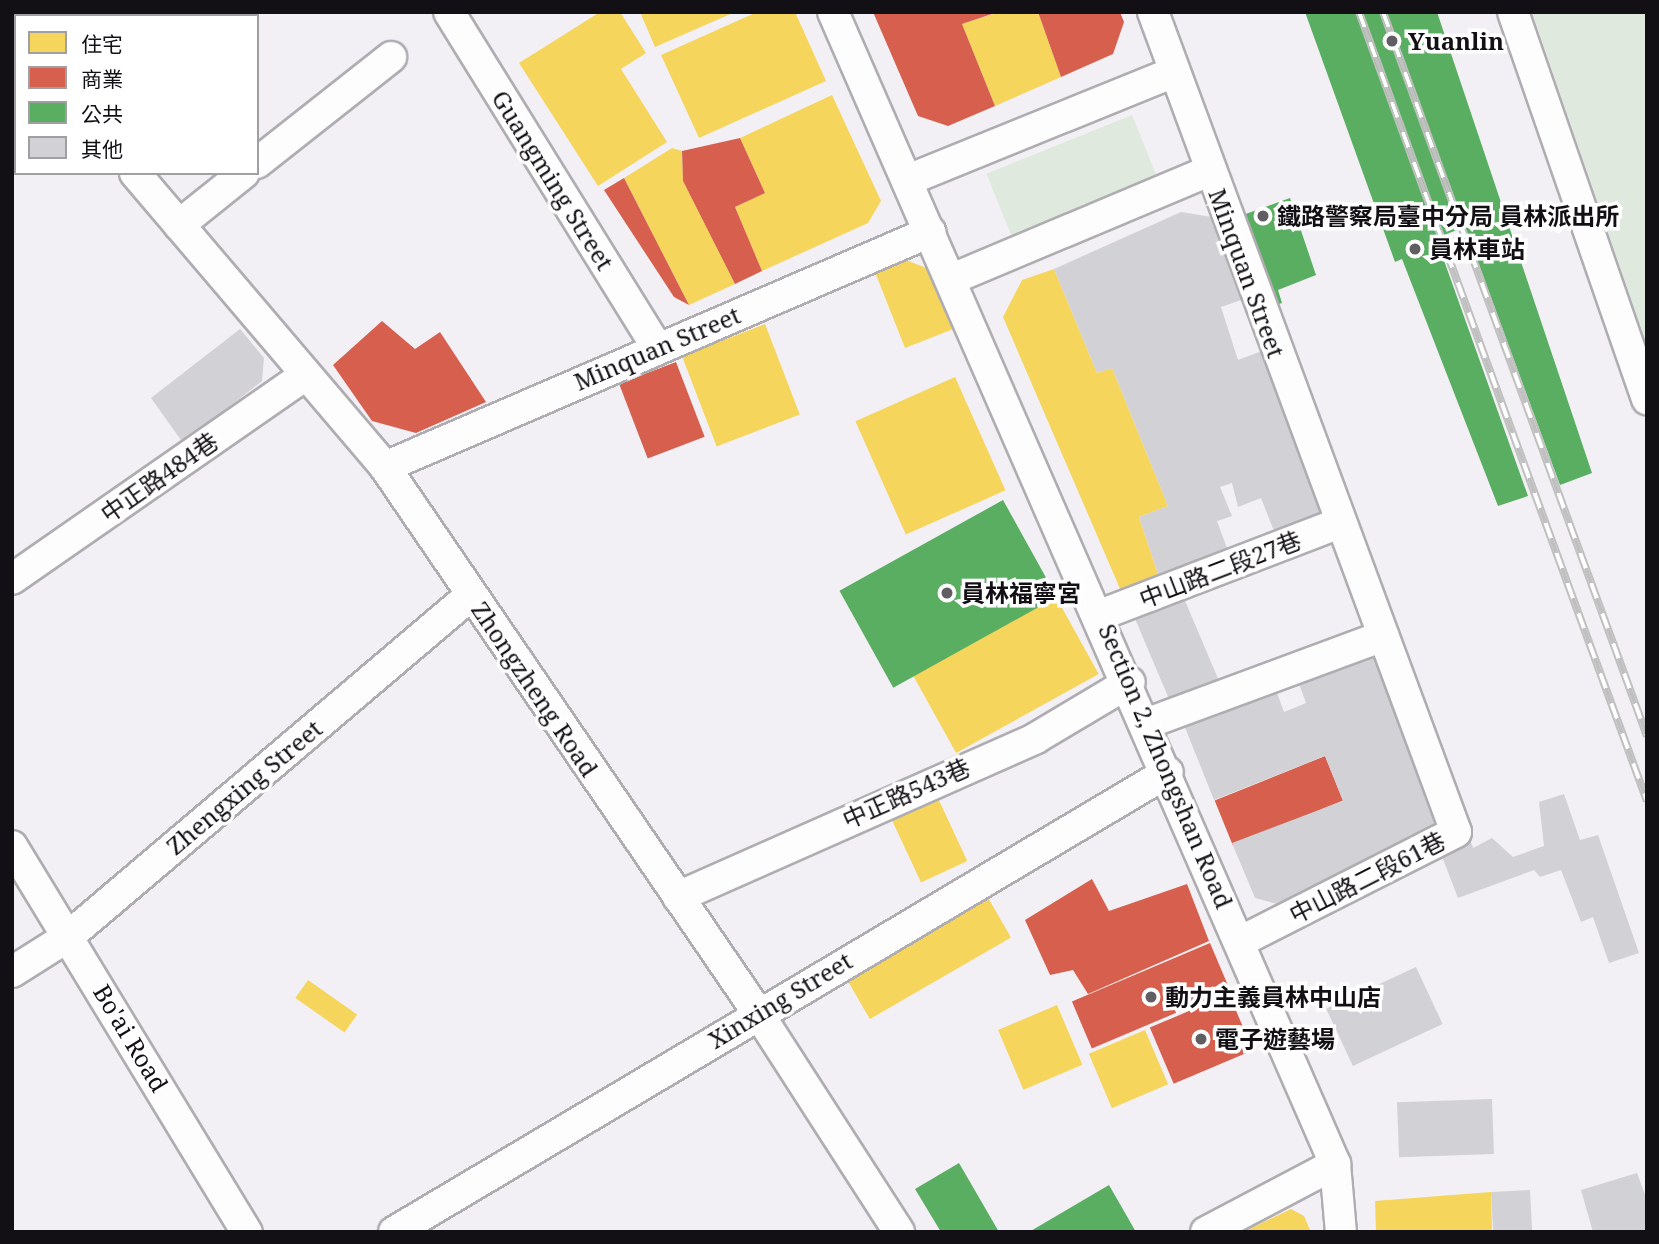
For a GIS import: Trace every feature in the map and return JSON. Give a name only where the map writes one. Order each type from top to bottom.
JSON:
[{"type":"street","name":"Guangming Street","points":[[449,12],[657,348]]},
{"type":"street","name":"Section 2, Zhongshan Road","points":[[833,12],[1148,723],[1335,1164],[1341,1232]]},
{"type":"street","points":[[1153,12],[1209,171]]},
{"type":"street","points":[[1513,12],[1647,400]]},
{"type":"street","points":[[259,161],[391,57]]},
{"type":"street","points":[[908,180],[1174,72]]},
{"type":"street","name":"Minquan Street","points":[[952,279],[1209,171],[1383,636]]},
{"type":"street","name":"Zhongzheng Road","points":[[137,175],[385,467],[758,1013],[899,1232]]},
{"type":"street","points":[[179,225],[242,175]]},
{"type":"street","name":"Minquan Street","points":[[385,467],[930,232]]},
{"type":"street","name":"中正路484巷","points":[[12,579],[306,375]]},
{"type":"street","name":"中山路二段27巷","points":[[1100,615],[1340,523]]},
{"type":"street","name":"Zhengxing Street","points":[[12,972],[69,936],[471,595]]},
{"type":"street","points":[[1148,723],[1383,636]]},
{"type":"street","name":"中山路二段61巷","points":[[1241,941],[1456,832],[1383,636]]},
{"type":"street","name":"中正路543巷","points":[[678,897],[1036,738],[1130,682]]},
{"type":"street","name":"Xinxing Street","points":[[394,1232],[758,1013],[1168,772]]},
{"type":"street","name":"Bo'ai Road","points":[[12,846],[247,1232]]},
{"type":"street","points":[[1206,1232],[1335,1164]]},
{"type":"shaded area","points":[[1532,12],[1647,12],[1647,345]]},
{"type":"shaded area","points":[[1132,115],[1158,179],[1012,238],[986,174]]},
{"type":"building: 住宅","points":[[600,12],[620,12],[646,53],[621,69],[667,142],[598,186],[519,63]]},
{"type":"building: 住宅","points":[[640,12],[735,12],[655,47]]},
{"type":"building: 住宅","points":[[757,12],[795,12],[826,81],[699,138],[661,55]]},
{"type":"building: 住宅","points":[[1000,12],[1038,12],[1061,77],[995,106],[962,24]]},
{"type":"building: 住宅","points":[[832,95],[881,201],[868,223],[762,271],[735,207],[765,193],[740,138]]},
{"type":"building: 住宅","points":[[672,148],[682,151],[683,181],[735,284],[689,305],[624,178]]},
{"type":"building: 住宅","points":[[906,260],[939,273],[961,326],[905,348],[875,272]]},
{"type":"building: 住宅","points":[[1054,269],[1097,373],[1112,368],[1168,506],[1139,517],[1159,577],[1121,591],[1003,317],[1022,280]]},
{"type":"building: 住宅","points":[[765,324],[800,415],[717,446],[682,356]]},
{"type":"building: 住宅","points":[[955,377],[1005,490],[906,535],[855,421]]},
{"type":"building: 住宅","points":[[1056,597],[1099,674],[956,753],[913,676]]},
{"type":"building: 住宅","points":[[936,794],[967,861],[921,883],[890,816]]},
{"type":"building: 住宅","points":[[987,896],[1011,938],[870,1019],[846,978]]},
{"type":"building: 住宅","points":[[308,980],[357,1014],[345,1032],[295,998]]},
{"type":"building: 住宅","points":[[1057,1005],[1082,1065],[1023,1090],[998,1030]]},
{"type":"building: 住宅","points":[[1145,1030],[1168,1084],[1112,1108],[1089,1054]]},
{"type":"building: 住宅","points":[[1491,1192],[1492,1232],[1376,1232],[1375,1201]]},
{"type":"building: 住宅","points":[[1291,1209],[1304,1216],[1311,1232],[1243,1232]]},
{"type":"building: 商業","points":[[873,12],[998,12],[962,24],[995,106],[948,126],[918,116]]},
{"type":"building: 商業","points":[[1038,12],[1120,12],[1124,22],[1113,54],[1061,77]]},
{"type":"building: 商業","points":[[740,138],[765,193],[735,207],[762,271],[735,284],[683,181],[682,151]]},
{"type":"building: 商業","points":[[624,178],[689,305],[674,297],[604,190]]},
{"type":"building: 商業","points":[[382,321],[415,349],[440,332],[486,402],[416,433],[372,421],[333,365]]},
{"type":"building: 商業","points":[[676,362],[705,437],[648,459],[619,384]]},
{"type":"building: 商業","points":[[1325,756],[1343,801],[1233,845],[1215,801]]},
{"type":"building: 商業","points":[[1092,879],[1109,911],[1187,884],[1209,941],[1088,994],[1073,970],[1050,975],[1025,920]]},
{"type":"building: 商業","name":"動力主義員林中山店","points":[[1210,943],[1230,990],[1092,1049],[1072,1002]]},
{"type":"building: 商業","name":"電子遊藝場","points":[[1229,994],[1253,1050],[1174,1084],[1150,1028]]},
{"type":"building: 公共","name":"員林車站","points":[[1305,12],[1437,12],[1592,473],[1560,485],[1465,227],[1436,238],[1528,496],[1498,506],[1402,259],[1395,262]]},
{"type":"building: 公共","points":[[1290,198],[1316,275],[1278,290],[1282,303],[1273,306],[1240,216]]},
{"type":"building: 公共","name":"員林福寧宮","points":[[1003,500],[1057,597],[893,688],[839,591]]},
{"type":"building: 公共","points":[[959,1163],[999,1232],[941,1232],[915,1189]]},
{"type":"building: 公共","points":[[1109,1185],[1136,1232],[1029,1232]]},
{"type":"building: 其他","points":[[1181,212],[1212,217],[1244,299],[1221,307],[1238,360],[1262,351],[1325,510],[1274,531],[1261,498],[1238,507],[1232,483],[1220,487],[1232,516],[1217,521],[1227,548],[1159,577],[1139,517],[1168,506],[1112,368],[1097,373],[1054,269]]},
{"type":"building: 其他","points":[[240,329],[264,358],[262,381],[183,443],[151,398]]},
{"type":"building: 其他","points":[[1180,589],[1223,691],[1175,712],[1131,610]]},
{"type":"building: 其他","points":[[1377,651],[1444,815],[1422,838],[1281,905],[1255,898],[1232,843],[1343,801],[1325,756],[1214,800],[1184,725],[1277,693],[1284,712],[1306,703],[1299,684]]},
{"type":"building: 其他","points":[[1564,794],[1580,840],[1598,835],[1639,953],[1609,963],[1593,917],[1581,922],[1561,870],[1540,877],[1534,870],[1458,898],[1441,854],[1470,840],[1473,848],[1492,838],[1513,857],[1544,846],[1539,802]]},
{"type":"building: 其他","points":[[1416,967],[1443,1024],[1353,1066],[1326,1009]]},
{"type":"building: 其他","points":[[1492,1099],[1494,1154],[1399,1157],[1397,1102]]},
{"type":"building: 其他","points":[[1637,1173],[1647,1200],[1647,1232],[1593,1232],[1581,1190]]},
{"type":"building: 其他","points":[[1530,1190],[1532,1232],[1493,1232],[1491,1192]]},
{"type":"railway","points":[[1359,12],[1647,801]]},
{"type":"railway","points":[[1383,12],[1647,736]]},
{"type":"place","name":"Yuanlin","points":[[1392,41]]},
{"type":"place","name":"鐵路警察局臺中分局 員林派出所","points":[[1263,216]]},
{"type":"place","name":"員林車站","points":[[1415,249]]},
{"type":"place","name":"員林福寧宮","points":[[947,593]]},
{"type":"place","name":"動力主義員林中山店","points":[[1151,997]]},
{"type":"place","name":"電子遊藝場","points":[[1201,1039]]}]
